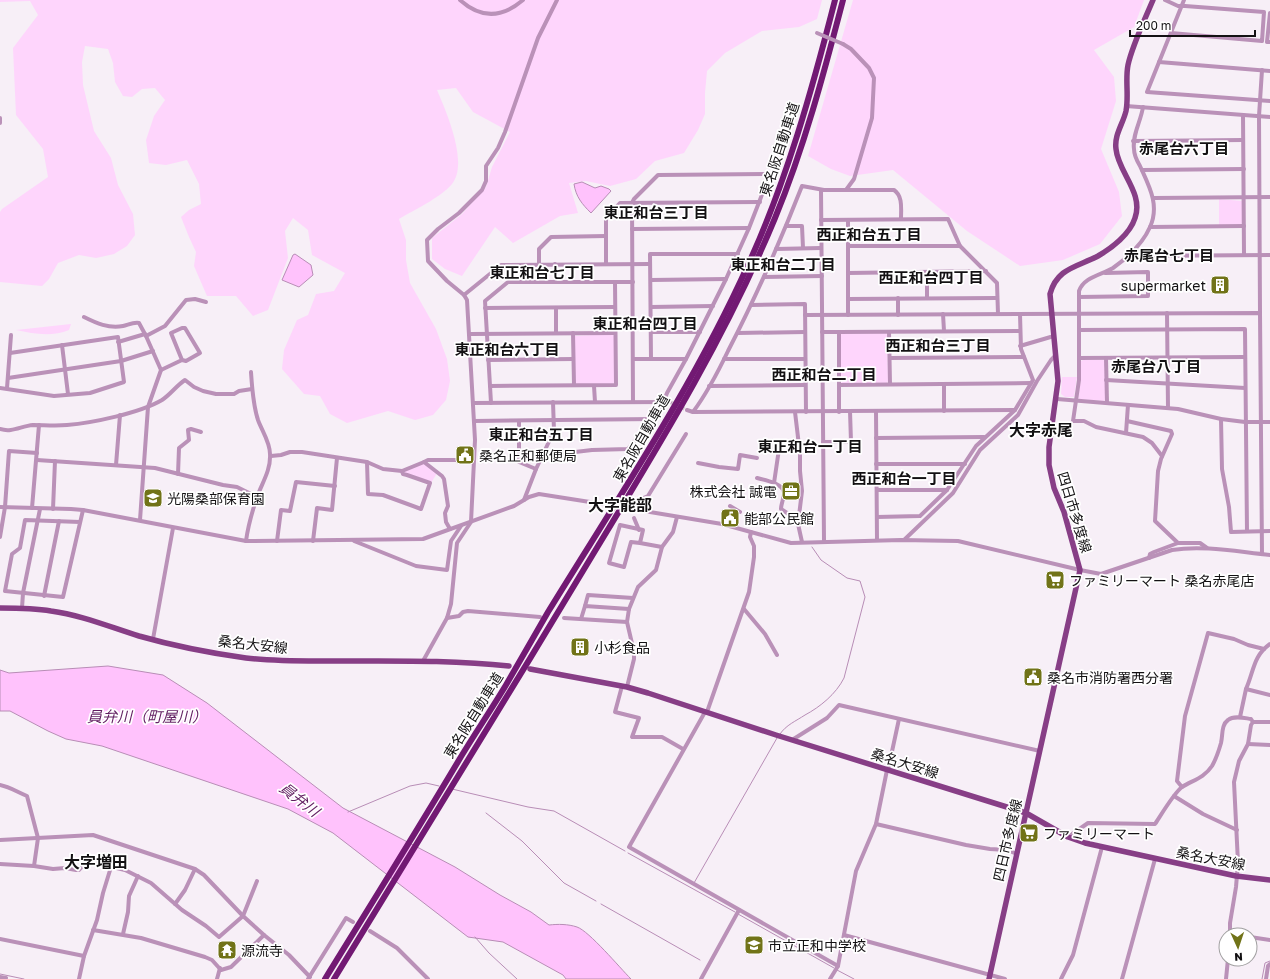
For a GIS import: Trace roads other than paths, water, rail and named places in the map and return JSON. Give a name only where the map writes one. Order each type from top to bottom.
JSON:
[{"type":"highway","name":"東名阪自動車道","points":[[334,979],[452,771],[639,467],[733,298],[766,222],[784,174],[812,87],[835,0]]},
{"type":"highway","name":"東名阪自動車道","points":[[325,979],[459,776],[645,470],[718,342],[755,265],[791,177],[818,91],[843,0]]},
{"type":"main road","name":"四日市多度線","points":[[989,977],[1080,570],[1064,512],[1050,475],[1049,446],[1057,399],[1058,381],[1050,294],[1058,279],[1067,270],[1109,249],[1123,236],[1135,218],[1137,208],[1136,199],[1118,157],[1116,148],[1117,138],[1126,106],[1128,66],[1153,0]]},
{"type":"main road","name":"桑名大安線","points":[[0,608],[52,610],[175,645],[248,658],[297,661],[474,662],[509,666]]},
{"type":"main road","name":"桑名大安線","points":[[530,669],[648,693],[778,736],[1026,813],[1068,837],[1085,843],[1236,876],[1270,880]]},
{"type":"street","points":[[460,0],[470,8],[484,14],[504,13],[524,0]]},
{"type":"street","points":[[423,661],[447,618],[451,604],[457,543],[471,522],[474,460],[474,421],[467,300],[464,295],[447,281],[428,260],[427,240],[434,232],[459,213],[482,190],[486,181],[486,166],[498,148],[505,132],[538,38],[557,0]]},
{"type":"street","points":[[1165,0],[1182,6],[1264,12],[1262,41],[1175,35],[1171,33]]},
{"type":"street","points":[[1184,0],[1147,92],[1270,101]]},
{"type":"street","points":[[1270,13],[1267,42],[1270,42]]},
{"type":"street","points":[[816,33],[843,44],[851,49],[869,68],[874,78],[872,118],[854,179],[846,190]]},
{"type":"street","points":[[1159,62],[1270,71]]},
{"type":"street","points":[[1262,70],[1259,116],[1262,554]]},
{"type":"street","points":[[1126,106],[1270,117]]},
{"type":"street","points":[[1143,107],[1142,117],[1133,141],[1134,151],[1154,198],[1154,214],[1150,227],[1141,242],[1128,256],[1104,273],[1084,282],[1079,291],[1079,380],[1073,421],[1084,421],[1096,427],[1148,439],[1162,456]]},
{"type":"street","points":[[1243,115],[1244,255]]},
{"type":"street","points":[[0,118],[0,123]]},
{"type":"street","points":[[1133,141],[1243,140]]},
{"type":"street","points":[[1142,170],[1244,169]]},
{"type":"street","points":[[543,455],[592,450],[628,449],[644,429],[655,419],[664,401],[666,393],[686,359],[726,280],[760,202],[770,174],[658,175],[634,199],[632,203],[633,402]]},
{"type":"street","points":[[693,412],[710,386],[738,333],[764,277],[802,186],[820,190],[896,191],[900,198],[901,219]]},
{"type":"street","points":[[820,190],[824,541]]},
{"type":"street","points":[[1154,198],[1270,197]]},
{"type":"street","points":[[606,264],[606,218],[620,203],[760,202]]},
{"type":"street","points":[[821,220],[948,219],[960,246],[997,283],[998,314]]},
{"type":"street","points":[[848,220],[848,315]]},
{"type":"street","points":[[786,226],[802,226],[803,248]]},
{"type":"street","points":[[1150,227],[1244,226]]},
{"type":"street","points":[[632,229],[749,228]]},
{"type":"street","points":[[539,264],[539,249],[551,237],[606,236]]},
{"type":"street","points":[[848,246],[960,246]]},
{"type":"street","points":[[776,248],[821,248]]},
{"type":"street","points":[[651,359],[650,254],[738,254]]},
{"type":"street","points":[[1128,256],[1270,255]]},
{"type":"street","points":[[556,264],[556,282]]},
{"type":"street","points":[[464,295],[501,265],[650,264]]},
{"type":"street","points":[[848,272],[986,271]]},
{"type":"street","points":[[926,272],[927,298]]},
{"type":"street","points":[[1079,297],[1148,296],[1148,272],[1104,273]]},
{"type":"street","points":[[764,277],[822,276]]},
{"type":"street","points":[[651,280],[726,280]]},
{"type":"street","points":[[491,403],[485,301],[508,282],[633,282]]},
{"type":"street","points":[[490,386],[616,385],[615,282]]},
{"type":"street","points":[[898,298],[898,315]]},
{"type":"street","points":[[848,299],[997,298]]},
{"type":"street","points":[[118,342],[146,335],[166,324],[186,300],[196,299],[206,302]]},
{"type":"street","points":[[751,305],[805,304],[806,412]]},
{"type":"street","points":[[651,306],[713,306]]},
{"type":"street","points":[[485,308],[615,307]]},
{"type":"street","points":[[556,308],[556,333]]},
{"type":"street","points":[[805,315],[1260,312]]},
{"type":"street","points":[[1168,313],[1168,408]]},
{"type":"street","points":[[943,314],[944,331]]},
{"type":"street","points":[[877,517],[920,516],[947,490],[976,446],[1015,410],[1033,380],[1020,346],[1020,314]]},
{"type":"street","points":[[84,317],[100,325],[124,326],[136,322],[139,323],[146,335],[161,370],[148,407],[140,520]]},
{"type":"street","points":[[166,324],[182,360]]},
{"type":"street","points":[[161,370],[182,360],[186,360],[200,354],[185,328],[171,333]]},
{"type":"street","points":[[1079,330],[1245,329],[1247,531]]},
{"type":"street","points":[[822,332],[1020,331]]},
{"type":"street","points":[[651,332],[700,332]]},
{"type":"street","points":[[738,333],[805,332]]},
{"type":"street","points":[[838,332],[839,412]]},
{"type":"street","points":[[889,332],[890,384]]},
{"type":"street","points":[[573,333],[574,385]]},
{"type":"street","points":[[470,334],[615,333]]},
{"type":"street","points":[[7,388],[11,335]]},
{"type":"street","points":[[1020,346],[1054,336]]},
{"type":"street","points":[[0,388],[54,396],[90,392],[124,382],[118,337],[10,353]]},
{"type":"street","points":[[62,345],[68,394]]},
{"type":"street","points":[[8,378],[121,361],[153,352]]},
{"type":"street","points":[[904,540],[953,493],[980,450],[1018,415],[1037,381],[1056,355]]},
{"type":"street","points":[[890,358],[1024,357]]},
{"type":"street","points":[[1079,358],[1245,357]]},
{"type":"street","points":[[1106,358],[1107,403]]},
{"type":"street","points":[[488,360],[573,359]]},
{"type":"street","points":[[633,359],[686,359]]},
{"type":"street","points":[[724,359],[805,359]]},
{"type":"street","points":[[246,541],[250,518],[257,497],[268,473],[271,456],[269,446],[258,419],[252,389],[251,372]]},
{"type":"street","points":[[0,429],[7,431],[24,426],[66,425],[120,415],[148,407],[168,395],[185,380],[194,387],[216,394],[234,394],[239,391],[252,389]]},
{"type":"street","points":[[1106,380],[1245,388]]},
{"type":"street","points":[[839,385],[1031,383]]},
{"type":"street","points":[[944,384],[944,411]]},
{"type":"street","points":[[710,386],[805,385]]},
{"type":"street","points":[[594,386],[595,402]]},
{"type":"street","points":[[1057,399],[1178,409],[1221,419],[1246,422],[1270,422]]},
{"type":"street","points":[[524,500],[536,469],[554,431],[553,402]]},
{"type":"street","points":[[473,403],[670,402]]},
{"type":"street","points":[[1126,433],[1128,404]]},
{"type":"street","points":[[687,410],[693,412],[850,412],[1015,410]]},
{"type":"street","points":[[876,411],[877,540]]},
{"type":"street","points":[[795,412],[800,454],[802,491],[798,520],[802,542]]},
{"type":"street","points":[[823,442],[851,442],[850,412]]},
{"type":"street","points":[[116,465],[120,415]]},
{"type":"street","points":[[474,421],[655,419]]},
{"type":"street","points":[[1221,419],[1222,469],[1229,507],[1231,532],[1270,531]]},
{"type":"street","points":[[519,421],[519,462],[536,469]]},
{"type":"street","points":[[1127,421],[1171,431],[1172,434],[1162,456],[1157,481],[1156,521],[1178,543]]},
{"type":"street","points":[[32,508],[39,425]]},
{"type":"street","points":[[178,474],[178,451],[181,445],[189,440],[188,430],[191,429],[201,432]]},
{"type":"street","points":[[640,499],[648,496],[686,434]]},
{"type":"street","points":[[876,438],[985,437]]},
{"type":"street","points":[[774,483],[779,449]]},
{"type":"street","points":[[0,537],[9,451],[37,453]]},
{"type":"street","points":[[271,456],[290,452],[302,452],[367,462],[383,468],[402,471],[428,460],[474,460]]},
{"type":"street","points":[[698,463],[738,469],[740,455],[757,458]]},
{"type":"street","points":[[313,541],[316,508],[332,510],[337,458]]},
{"type":"street","points":[[37,460],[144,466],[237,487],[257,497]]},
{"type":"street","points":[[53,509],[55,461]]},
{"type":"street","points":[[367,462],[368,494],[383,495],[421,510],[430,483],[407,476],[403,474],[402,471]]},
{"type":"street","points":[[424,462],[442,476],[444,480],[448,506],[445,513],[446,522],[450,529]]},
{"type":"street","points":[[876,464],[965,464]]},
{"type":"street","points":[[757,478],[774,483],[783,491],[784,494],[781,509],[798,520]]},
{"type":"street","points":[[277,541],[281,510],[290,511],[296,482],[335,486]]},
{"type":"street","points":[[877,490],[947,490]]},
{"type":"street","points":[[2,507],[82,510],[246,541],[313,541],[351,539],[423,539],[514,506],[535,495],[543,494],[609,505]]},
{"type":"street","points":[[730,506],[740,512]]},
{"type":"street","points":[[626,508],[722,524],[783,541],[797,543],[877,540],[958,541],[1101,574],[1172,550],[1207,548],[1270,555]]},
{"type":"street","points":[[22,608],[23,593],[40,509]]},
{"type":"street","points":[[80,522],[25,520],[20,548],[12,554],[5,591],[63,597],[80,522],[82,510]]},
{"type":"street","points":[[677,517],[673,532],[662,547],[656,570],[638,587],[629,609],[627,622],[634,652],[634,659],[615,712],[638,718],[632,738],[662,737],[683,750]]},
{"type":"street","points":[[634,518],[639,530]]},
{"type":"street","points":[[44,596],[59,521]]},
{"type":"street","points":[[351,539],[416,566],[447,570],[451,541],[461,525]]},
{"type":"street","points":[[640,543],[643,530],[620,525],[609,563],[624,567],[631,542],[662,547]]},
{"type":"street","points":[[153,639],[173,528]]},
{"type":"street","points":[[751,532],[750,537],[754,546],[751,586],[706,712],[629,847],[691,882],[738,912],[837,968]]},
{"type":"street","points":[[1149,558],[1154,552],[1178,543],[1200,543],[1207,548]]},
{"type":"street","points":[[581,619],[588,595],[633,598]]},
{"type":"street","points":[[584,606],[629,609]]},
{"type":"street","points":[[744,609],[764,634],[777,655]]},
{"type":"street","points":[[447,618],[459,616],[463,612],[468,611],[540,617]]},
{"type":"street","points":[[564,618],[627,622]]},
{"type":"street","points":[[1182,787],[1177,780],[1185,716],[1208,634],[1234,639],[1264,649]]},
{"type":"street","points":[[1240,717],[1246,689],[1256,661],[1264,649],[1270,644]]},
{"type":"street","points":[[1246,689],[1270,695]]},
{"type":"street","points":[[792,740],[828,718],[838,705],[1040,751]]},
{"type":"street","points":[[1068,837],[1088,823],[1155,824],[1182,787],[1196,781],[1207,772],[1214,760],[1226,722],[1231,718],[1240,717],[1252,719],[1253,722],[1270,722]]},
{"type":"street","points":[[830,979],[837,968],[858,865],[876,824],[899,719]]},
{"type":"street","points":[[1230,927],[1236,887],[1238,855],[1234,782],[1240,761],[1248,744],[1251,724],[1253,722]]},
{"type":"street","points":[[1248,744],[1270,745]]},
{"type":"street","points":[[0,785],[10,787],[27,796],[38,838],[34,866]]},
{"type":"street","points":[[1174,796],[1203,814],[1237,830]]},
{"type":"street","points":[[876,824],[990,850],[1007,850],[1017,854]]},
{"type":"street","points":[[0,840],[97,836],[195,869],[204,875],[243,916],[288,955],[309,978],[346,918],[353,922]]},
{"type":"street","points":[[1061,979],[1073,955],[1102,847]]},
{"type":"street","points":[[1122,979],[1156,859]]},
{"type":"street","points":[[0,864],[79,870],[87,861],[125,870],[151,883],[182,910],[206,926],[219,937],[243,916],[257,881]]},
{"type":"street","points":[[79,979],[84,956],[97,920],[111,867]]},
{"type":"street","points":[[175,904],[185,890],[195,869]]},
{"type":"street","points":[[123,934],[128,912],[129,896],[138,876]]},
{"type":"street","points":[[701,979],[738,912]]},
{"type":"street","points":[[93,930],[141,938],[205,957],[212,960],[221,970],[231,967],[264,935]]},
{"type":"street","points":[[370,931],[397,948],[428,979]]},
{"type":"street","points":[[844,935],[989,977],[1005,979]]},
{"type":"street","points":[[1258,938],[1270,940]]},
{"type":"street","points":[[0,939],[84,956]]},
{"type":"street","points":[[1266,979],[1268,966],[1270,964]]},
{"type":"street","points":[[1226,979],[1227,967]]},
{"type":"street","points":[[217,979],[220,968]]},
{"type":"street","points":[[0,977],[6,978]]},
{"type":"water","points":[[582,182],[595,188],[601,186],[611,191],[591,213],[576,193],[574,184]]},
{"type":"water","points":[[295,254],[311,265],[313,275],[299,287],[282,280],[293,255]]},
{"type":"water","name":"員弁川（町屋川）","points":[[108,666],[163,675],[207,703],[343,808],[455,867],[531,912],[549,925],[570,925],[582,930],[596,942],[631,979],[566,979],[563,975],[503,942],[468,937],[333,833],[288,809],[102,746],[66,739],[10,711],[0,711],[0,670],[9,673]]},
{"type":"waterway","points":[[780,734],[788,726],[822,704],[841,684],[844,678],[865,597],[860,581],[847,578],[821,560],[812,547]]},
{"type":"waterway","points":[[694,883],[777,738]]},
{"type":"waterway","points":[[348,812],[410,786],[426,783],[439,786]]},
{"type":"waterway","points":[[452,789],[528,807],[554,811],[625,851]]},
{"type":"waterway","points":[[486,813],[522,841],[564,883],[596,901]]},
{"type":"waterway","points":[[628,853],[735,912]]},
{"type":"waterway","points":[[601,904],[700,960]]},
{"type":"waterway","points":[[738,914],[834,968]]},
{"type":"waterway","points":[[475,937],[489,953],[517,979]]},
{"type":"waterway","points":[[1262,979],[1265,963],[1270,961]]},
{"type":"waterway","points":[[837,970],[854,979]]},
{"type":"waterway","points":[[0,974],[24,979]]},
{"type":"tunnel","points":[[670,402],[687,410]]},
{"type":"place","name":"supermarket","points":[[1220,285]]},
{"type":"place","name":"桑名正和郵便局","points":[[465,455]]},
{"type":"place","name":"株式会社 誠電","points":[[791,491]]},
{"type":"place","name":"光陽桑部保育園","points":[[153,498]]},
{"type":"place","name":"能部公民館","points":[[730,518]]},
{"type":"place","name":"ファミリーマート 桑名赤尾店","points":[[1055,580]]},
{"type":"place","name":"小杉食品","points":[[580,647]]},
{"type":"place","name":"桑名市消防署西分署","points":[[1033,677]]},
{"type":"place","name":"ファミリーマート","points":[[1029,833]]},
{"type":"place","name":"市立正和中学校","points":[[754,945]]},
{"type":"place","name":"源流寺","points":[[227,950]]},
{"type":"district","name":"赤尾台六丁目","points":[[1184,148]]},
{"type":"district","name":"東正和台三丁目","points":[[656,212]]},
{"type":"district","name":"西正和台五丁目","points":[[869,234]]},
{"type":"district","name":"赤尾台七丁目","points":[[1169,255]]},
{"type":"district","name":"東正和台二丁目","points":[[783,264]]},
{"type":"district","name":"東正和台七丁目","points":[[542,272]]},
{"type":"district","name":"西正和台四丁目","points":[[931,277]]},
{"type":"district","name":"東正和台四丁目","points":[[645,323]]},
{"type":"district","name":"西正和台三丁目","points":[[938,345]]},
{"type":"district","name":"東正和台六丁目","points":[[507,349]]},
{"type":"district","name":"赤尾台八丁目","points":[[1156,366]]},
{"type":"district","name":"西正和台二丁目","points":[[824,374]]},
{"type":"district","name":"大字赤尾","points":[[1041,430]]},
{"type":"district","name":"東正和台五丁目","points":[[541,434]]},
{"type":"district","name":"東正和台一丁目","points":[[810,446]]},
{"type":"district","name":"西正和台一丁目","points":[[904,478]]},
{"type":"district","name":"大字能部","points":[[620,505]]},
{"type":"district","name":"大字増田","points":[[96,862]]},
{"type":"water label","name":"員弁川","points":[[300,799]]}]
